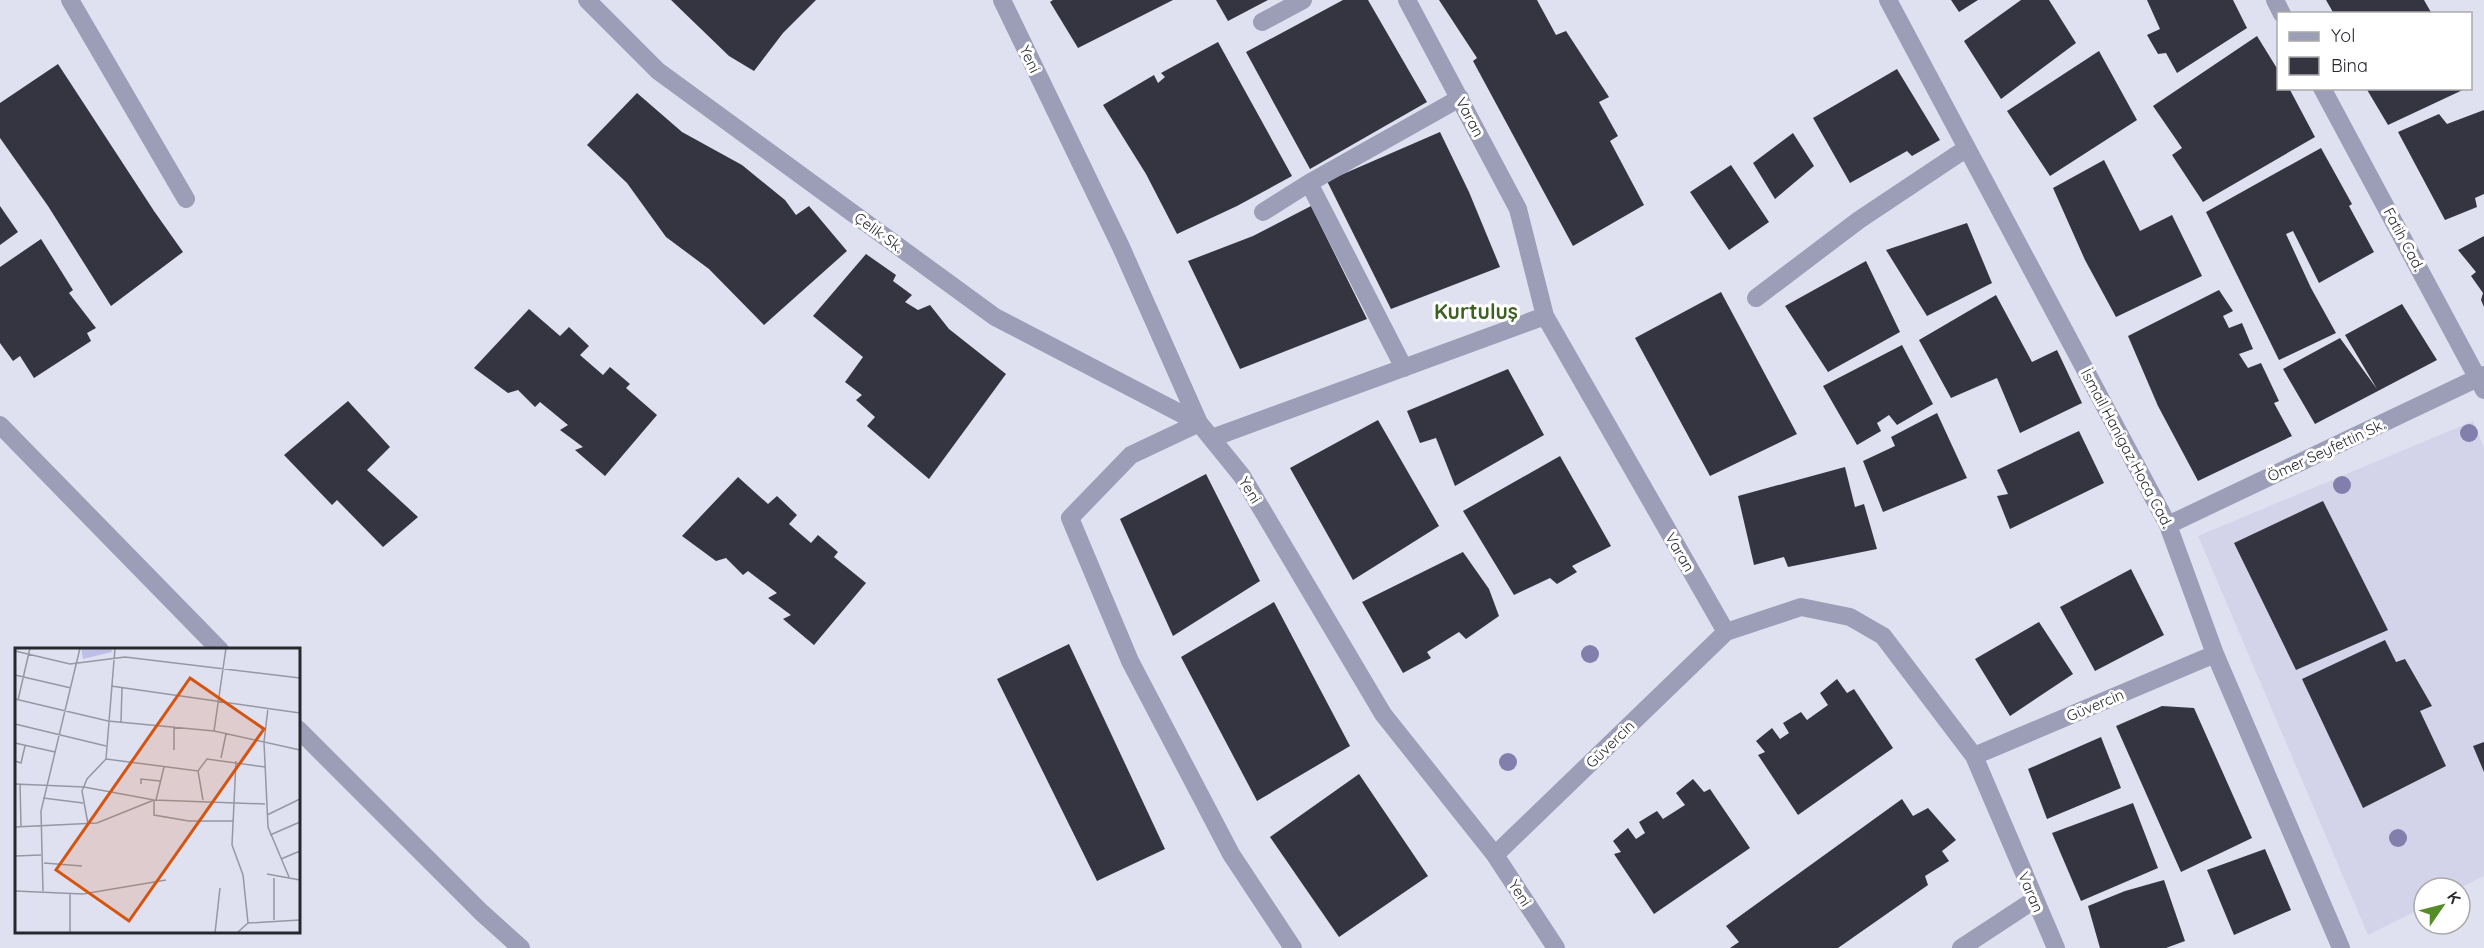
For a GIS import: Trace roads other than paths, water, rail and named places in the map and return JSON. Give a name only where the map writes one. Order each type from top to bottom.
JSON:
[{"type":"street","points":[[70,0],[186,200]]},
{"type":"street","name":"Çelik Sk.","points":[[587,0],[658,71],[995,317],[1199,423]]},
{"type":"street","name":"Yeni","points":[[1002,0],[1121,247],[1199,423],[1242,476],[1383,714],[1495,855],[1556,948]]},
{"type":"street","points":[[1262,22],[1303,0]]},
{"type":"street","name":"Varan","points":[[1407,0],[1518,209],[1545,316],[1726,632],[1801,607],[1850,617],[1883,636],[1974,756],[2056,948]]},
{"type":"street","name":"İsmail Hanigaz Hoca Cad.","points":[[1888,0],[2168,525],[2215,654],[2340,948]]},
{"type":"street","name":"Fatih Cad.","points":[[2323,90],[2482,381]]},
{"type":"street","points":[[1263,212],[1309,183],[1460,98]]},
{"type":"street","points":[[1756,298],[1858,220],[1967,148]]},
{"type":"street","points":[[1309,183],[1404,368]]},
{"type":"street","points":[[1212,438],[1545,316]]},
{"type":"street","name":"Ömer Seyfettin Sk.","points":[[2168,525],[2482,381]]},
{"type":"street","points":[[1199,423],[1131,455],[1070,518],[1130,661],[1231,854],[1293,948]]},
{"type":"street","points":[[0,425],[218,648]]},
{"type":"street","name":"Güvercin","points":[[1495,855],[1726,632]]},
{"type":"street","name":"Güvercin","points":[[1974,756],[2215,654]]},
{"type":"street","points":[[300,731],[481,912],[521,948]]},
{"type":"street","points":[[1961,948],[2034,900]]},
{"type":"district","name":"Kurtuluş","points":[[1476,311]]}]
